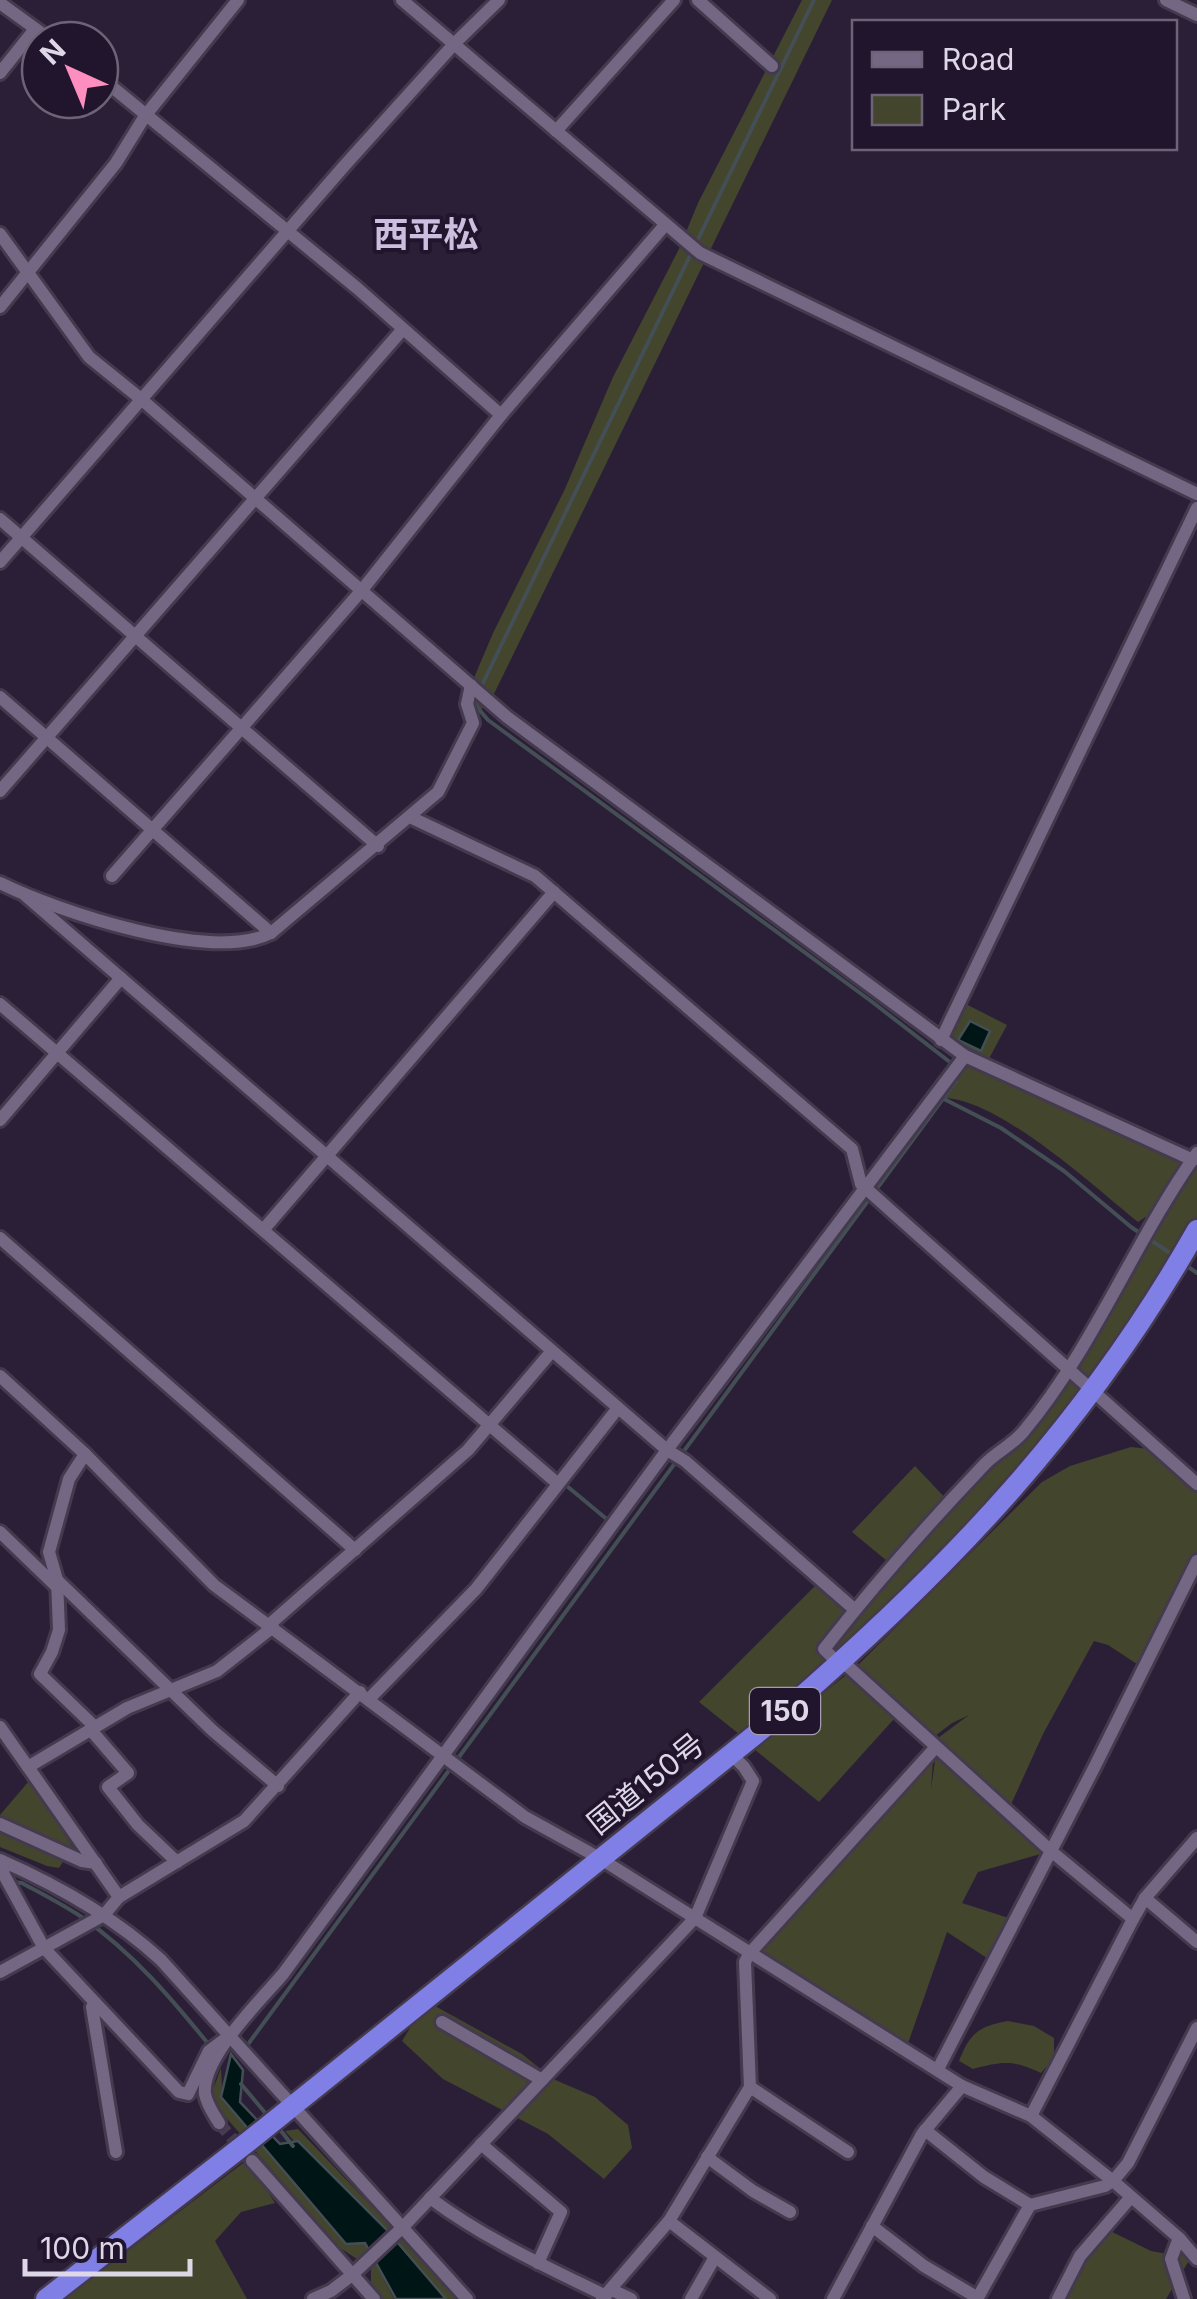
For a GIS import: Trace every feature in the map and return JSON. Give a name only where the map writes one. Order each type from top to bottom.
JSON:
[{"type":"highway","name":"国道150号","points":[[46,2299],[251,2151],[290,2108],[840,1663],[980,1528],[1094,1392],[1197,1230]]},
{"type":"street","points":[[0,307],[116,163],[145,116],[238,0]]},
{"type":"street","points":[[402,0],[700,253],[1197,494]]},
{"type":"street","points":[[0,562],[288,231],[499,0]]},
{"type":"street","points":[[556,131],[674,0]]},
{"type":"street","points":[[698,0],[772,66]]},
{"type":"street","points":[[1166,0],[1197,15]]},
{"type":"street","points":[[0,3],[24,20]]},
{"type":"street","points":[[0,73],[20,49]]},
{"type":"street","points":[[120,94],[288,231],[500,415]]},
{"type":"street","points":[[112,876],[362,590],[500,415],[665,225]]},
{"type":"street","points":[[0,234],[89,358],[506,717],[941,1040],[958,1064],[1195,1156],[1136,1247],[1069,1370],[1024,1432],[985,1464],[824,1648],[1133,1919]]},
{"type":"street","points":[[0,791],[403,329]]},
{"type":"street","points":[[941,1040],[1197,508]]},
{"type":"street","points":[[0,520],[378,846]]},
{"type":"street","points":[[0,883],[26,896],[126,928],[234,943],[256,940],[272,933],[438,792],[473,723],[467,704],[471,685]]},
{"type":"street","points":[[0,696],[272,933]]},
{"type":"street","points":[[410,817],[535,876],[554,892],[852,1150],[870,1191],[1197,1484]]},
{"type":"street","points":[[263,1230],[554,892]]},
{"type":"street","points":[[26,896],[667,1450],[685,1460],[854,1610]]},
{"type":"street","points":[[0,1120],[121,978]]},
{"type":"street","points":[[0,1004],[557,1483]]},
{"type":"street","points":[[219,2122],[210,2108],[206,2084],[233,2038],[667,1450],[870,1191],[958,1064]]},
{"type":"street","points":[[0,1238],[354,1550]]},
{"type":"street","points":[[28,1767],[92,1728],[218,1670],[468,1450],[552,1351]]},
{"type":"street","points":[[0,1376],[85,1454],[214,1585],[525,1817],[601,1860],[962,2086],[1031,2116],[1113,2181],[1179,2238],[1197,2259]]},
{"type":"street","points":[[2,1967],[104,1915],[120,1897],[244,1821],[476,1589],[618,1408]]},
{"type":"street","points":[[85,1454],[69,1479],[50,1552],[57,1584],[58,1630],[40,1674],[128,1772],[108,1787],[138,1825],[176,1862]]},
{"type":"street","points":[[0,1532],[212,1730],[278,1786]]},
{"type":"street","points":[[938,2069],[1197,1560]]},
{"type":"street","points":[[0,1727],[120,1897]]},
{"type":"street","points":[[607,2295],[669,2220],[750,2087],[745,1962],[749,1954],[935,1748]]},
{"type":"street","points":[[313,2299],[352,2275],[400,2229],[695,1918],[753,1781],[731,1754]]},
{"type":"street","points":[[0,1824],[82,1861],[96,1863]]},
{"type":"street","points":[[1031,2116],[1145,1898],[1197,1838]]},
{"type":"street","points":[[1,1860],[4,1874],[44,1948],[184,2095],[192,2090],[209,2051],[233,2038]]},
{"type":"street","points":[[1,1860],[104,1915],[162,1960],[250,2056],[290,2108],[467,2299]]},
{"type":"street","points":[[0,1902],[15,1894]]},
{"type":"street","points":[[1145,1898],[1197,1942]]},
{"type":"street","points":[[96,2003],[92,2007],[116,2152]]},
{"type":"street","points":[[442,2022],[542,2080]]},
{"type":"street","points":[[925,2130],[984,2177],[1030,2205],[1104,2186],[1128,2163],[1197,2028]]},
{"type":"street","points":[[834,2299],[925,2130],[962,2086]]},
{"type":"street","points":[[750,2087],[848,2152]]},
{"type":"street","points":[[481,2144],[561,2212],[538,2263]]},
{"type":"street","points":[[251,2151],[374,2299]]},
{"type":"street","points":[[707,2157],[790,2212]]},
{"type":"street","points":[[1058,2299],[1080,2256],[1131,2197]]},
{"type":"street","points":[[430,2198],[468,2226],[538,2263],[607,2295],[631,2299]]},
{"type":"street","points":[[872,2226],[924,2266],[978,2298],[1030,2205]]},
{"type":"street","points":[[669,2220],[770,2299]]},
{"type":"street","points":[[1179,2238],[1172,2259],[1184,2299]]},
{"type":"street","points":[[691,2299],[715,2256]]},
{"type":"green space","points":[[802,0],[832,0],[492,698],[472,719],[468,692],[493,633],[564,491],[613,377]]},
{"type":"green space","points":[[960,1001],[1007,1025],[985,1066],[941,1040]]},
{"type":"green space","points":[[966,1060],[1197,1162],[1197,1226],[1036,1450],[973,1523],[806,1683],[739,1734],[699,1702],[815,1586],[855,1619],[936,1520],[893,1566],[852,1532],[915,1466],[950,1503],[1024,1432],[1069,1370],[1147,1216],[1138,1222],[1044,1146],[990,1112],[942,1098]]},
{"type":"green space","points":[[1131,1447],[1149,1449],[1197,1484],[1197,1581],[1189,1577],[1137,1664],[1108,1645],[1094,1641],[1043,1734],[1008,1811],[1051,1851],[978,1872],[962,1903],[1015,1920],[993,1962],[947,1932],[906,2049],[757,1953],[933,1760],[931,1790],[938,1738],[969,1715],[935,1736],[903,1709],[819,1802],[754,1749],[856,1667],[1042,1482],[1070,1466]]},
{"type":"green space","points":[[29,1781],[82,1861],[73,1857],[64,1860],[59,1868],[47,1866],[0,1847],[0,1815]]},
{"type":"green space","points":[[435,2006],[522,2054],[553,2079],[595,2097],[628,2125],[632,2148],[604,2179],[548,2134],[443,2079],[402,2041],[413,2023]]},
{"type":"green space","points":[[1008,2021],[1034,2026],[1054,2038],[1054,2058],[1041,2073],[1008,2063],[973,2069],[959,2061],[977,2032]]},
{"type":"green space","points":[[221,2068],[222,2089],[365,2243],[394,2299],[383,2299],[371,2283],[371,2268],[340,2248],[222,2113],[211,2095]]},
{"type":"green space","points":[[298,2129],[460,2299],[439,2299],[285,2131]]},
{"type":"green space","points":[[243,2163],[275,2203],[241,2212],[215,2241],[247,2299],[65,2299]]},
{"type":"green space","points":[[1104,2228],[1151,2251],[1168,2254],[1179,2238],[1193,2254],[1166,2299],[1058,2299]]},
{"type":"shaded area","points":[[970,1021],[990,1031],[981,1051],[958,1040]]},
{"type":"shaded area","points":[[231,2054],[243,2070],[240,2102],[280,2144],[298,2141],[386,2229],[446,2299],[396,2299],[365,2243],[346,2244],[221,2097]]},
{"type":"waterway","points":[[481,687],[814,0]]},
{"type":"waterway","points":[[477,696],[476,706],[488,720],[955,1066]]},
{"type":"waterway","points":[[456,1761],[957,1075]]},
{"type":"waterway","points":[[942,1098],[1001,1128],[1173,1255]]},
{"type":"waterway","points":[[1184,1264],[1197,1273]]},
{"type":"waterway","points":[[562,1482],[609,1521]]},
{"type":"waterway","points":[[246,2047],[450,1769]]},
{"type":"waterway","points":[[13,1882],[22,1883],[76,1913],[119,1946],[210,2046]]},
{"type":"waterway","points":[[241,2084],[267,2115]]},
{"type":"waterway","points":[[277,2126],[293,2146]]},
{"type":"tunnel","points":[[219,2123],[244,2152]]},
{"type":"district","name":"西平松","points":[[426,235]]}]
